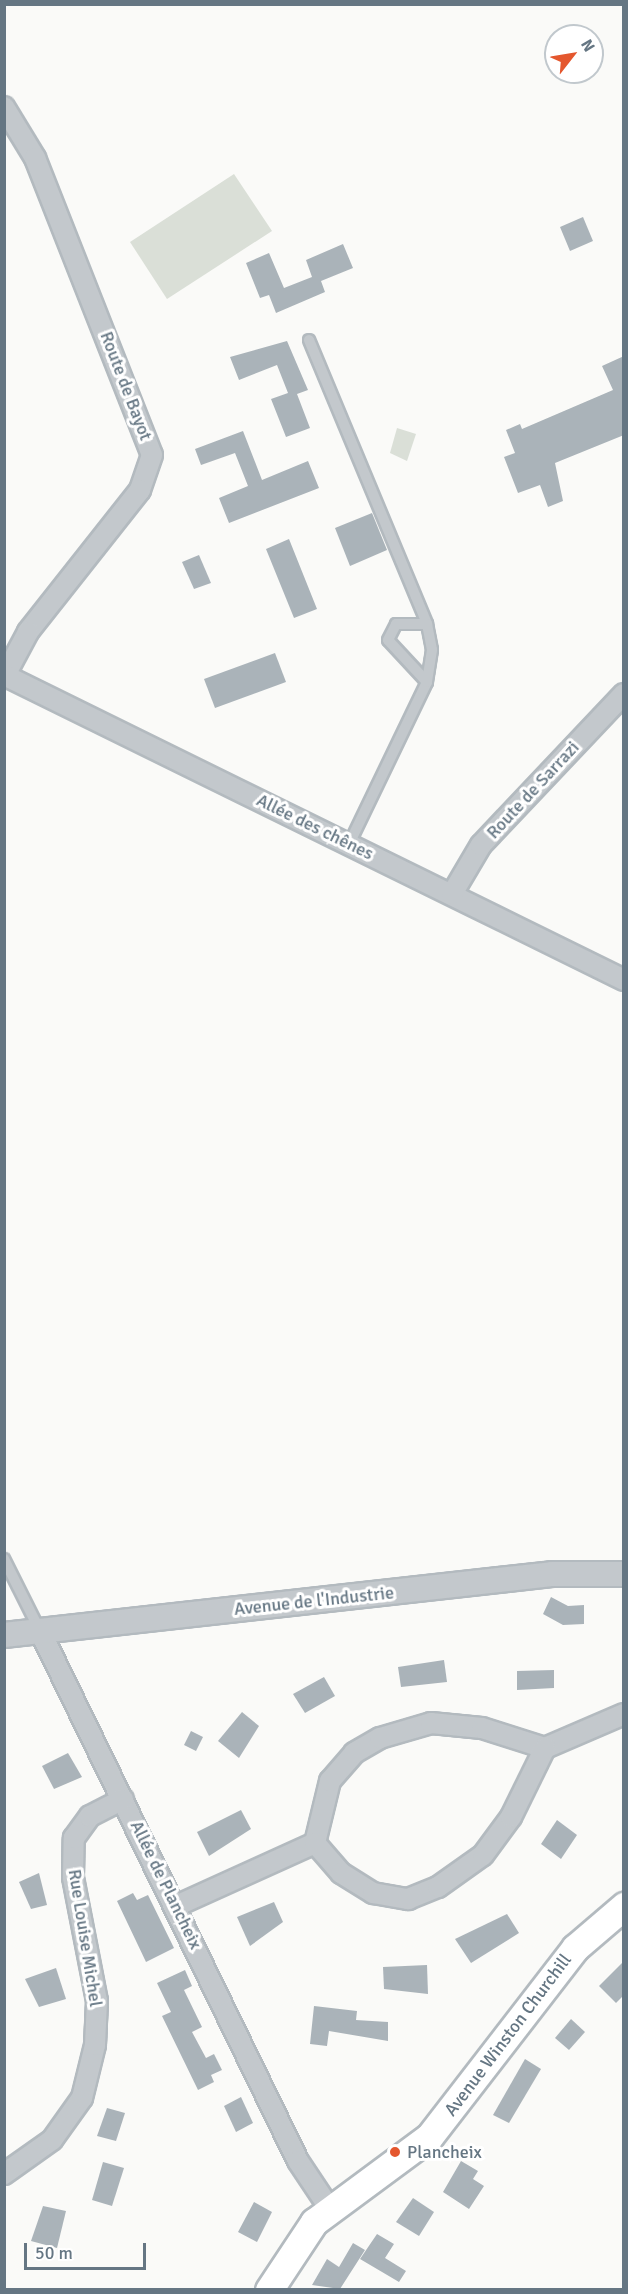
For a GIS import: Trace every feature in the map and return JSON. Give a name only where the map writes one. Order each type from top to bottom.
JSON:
[{"type":"main road","name":"Avenue Winston Churchill","points":[[269,2289],[300,2237],[330,2209],[429,2137],[575,1948],[624,1906]]},
{"type":"street","name":"Route de Bayot","points":[[4,107],[34,158],[152,455],[140,490],[28,632],[5,675]]},
{"type":"street","name":"Allée des chênes","points":[[5,675],[624,980]]},
{"type":"street","name":"Route de Sarrazi","points":[[452,894],[481,845],[624,694]]},
{"type":"street","name":"Avenue de l'Industrie","points":[[4,1635],[552,1574],[624,1574]]},
{"type":"street","name":"Allée de Plancheix","points":[[40,1631],[176,1906],[298,2161],[330,2209]]},
{"type":"street","points":[[315,1843],[341,1873],[374,1893],[408,1899],[438,1887],[483,1855],[511,1817],[546,1748],[624,1714]]},
{"type":"street","points":[[315,1843],[330,1781],[354,1753],[380,1738],[431,1723],[482,1728],[546,1748]]},
{"type":"street","name":"Rue Louise Michel","points":[[4,2174],[52,2140],[82,2098],[95,2045],[98,2001],[73,1877],[74,1838],[90,1816],[123,1799]]},
{"type":"street","points":[[176,1906],[315,1843]]},
{"type":"lane","points":[[309,340],[427,624],[432,650],[427,682],[349,844]]},
{"type":"lane","points":[[427,624],[410,620],[396,624],[388,640],[427,682]]},
{"type":"lane","name":"Allée de Plancheix","points":[[4,1559],[40,1631]]},
{"type":"shaded area","points":[[234,174],[272,231],[167,299],[130,242]]},
{"type":"shaded area","points":[[397,428],[416,434],[407,461],[390,453]]},
{"type":"building","points":[[583,217],[593,241],[570,251],[560,227]]},
{"type":"building","points":[[343,244],[353,268],[321,281],[325,292],[276,313],[269,295],[260,298],[246,263],[269,253],[284,288],[312,277],[306,260]]},
{"type":"building","points":[[287,341],[308,390],[297,394],[310,428],[286,437],[271,399],[288,393],[277,365],[239,380],[230,357]]},
{"type":"building","points":[[624,356],[624,435],[555,463],[563,501],[548,507],[540,485],[518,493],[504,457],[515,453],[506,430],[520,424],[522,429],[613,390],[602,366]]},
{"type":"building","points":[[243,431],[262,480],[308,461],[319,488],[229,523],[219,498],[248,486],[235,453],[201,465],[195,449]]},
{"type":"building","points":[[372,513],[387,550],[350,566],[335,528]]},
{"type":"building","points":[[289,539],[317,609],[294,618],[266,549]]},
{"type":"building","points":[[199,555],[211,583],[194,589],[182,562]]},
{"type":"building","points":[[275,653],[286,682],[215,708],[204,679]]},
{"type":"building","points":[[551,1597],[568,1606],[584,1605],[584,1624],[563,1625],[543,1614]]},
{"type":"building","points":[[444,1660],[447,1682],[401,1687],[398,1667]]},
{"type":"building","points":[[554,1670],[554,1688],[517,1690],[517,1671]]},
{"type":"building","points":[[324,1677],[335,1696],[305,1713],[293,1694]]},
{"type":"building","points":[[242,1712],[259,1726],[239,1758],[218,1741]]},
{"type":"building","points":[[191,1731],[203,1737],[196,1751],[184,1745]]},
{"type":"building","points":[[68,1753],[82,1777],[54,1789],[42,1766]]},
{"type":"building","points":[[241,1810],[251,1829],[209,1856],[197,1832]]},
{"type":"building","points":[[557,1820],[577,1835],[561,1859],[541,1844]]},
{"type":"building","points":[[39,1873],[47,1905],[31,1909],[19,1882]]},
{"type":"building","points":[[133,1893],[137,1900],[148,1895],[174,1948],[146,1962],[117,1901]]},
{"type":"building","points":[[274,1902],[283,1922],[250,1946],[237,1917]]},
{"type":"building","points":[[507,1914],[519,1933],[471,1963],[455,1939]]},
{"type":"building","points":[[624,1961],[624,1995],[616,2003],[599,1986]]},
{"type":"building","points":[[427,1965],[428,1994],[384,1989],[383,1967]]},
{"type":"building","points":[[56,1968],[66,1999],[39,2007],[25,1979]]},
{"type":"building","points":[[185,1970],[192,1986],[184,1990],[202,2027],[192,2032],[206,2058],[214,2054],[222,2070],[211,2075],[214,2082],[198,2090],[162,2016],[171,2012],[157,1983]]},
{"type":"building","points":[[314,2006],[357,2011],[356,2020],[388,2022],[388,2041],[329,2031],[327,2046],[310,2044]]},
{"type":"building","points":[[571,2019],[585,2032],[569,2050],[555,2038]]},
{"type":"building","points":[[525,2059],[541,2069],[509,2123],[493,2115]]},
{"type":"building","points":[[241,2097],[253,2123],[236,2132],[224,2106]]},
{"type":"building","points":[[107,2108],[125,2113],[116,2141],[97,2136]]},
{"type":"building","points":[[461,2161],[478,2171],[473,2179],[484,2186],[469,2209],[443,2192]]},
{"type":"building","points":[[103,2162],[124,2168],[112,2206],[92,2200]]},
{"type":"building","points":[[413,2198],[434,2212],[419,2236],[396,2222]]},
{"type":"building","points":[[254,2202],[272,2212],[257,2242],[238,2232]]},
{"type":"building","points":[[43,2206],[66,2211],[57,2248],[31,2241]]},
{"type":"building","points":[[377,2234],[394,2244],[385,2258],[406,2271],[399,2282],[360,2259]]},
{"type":"building","points":[[353,2243],[365,2250],[340,2289],[312,2285],[327,2259],[339,2267]]},
{"type":"place","name":"Plancheix","points":[[395,2152]]}]
